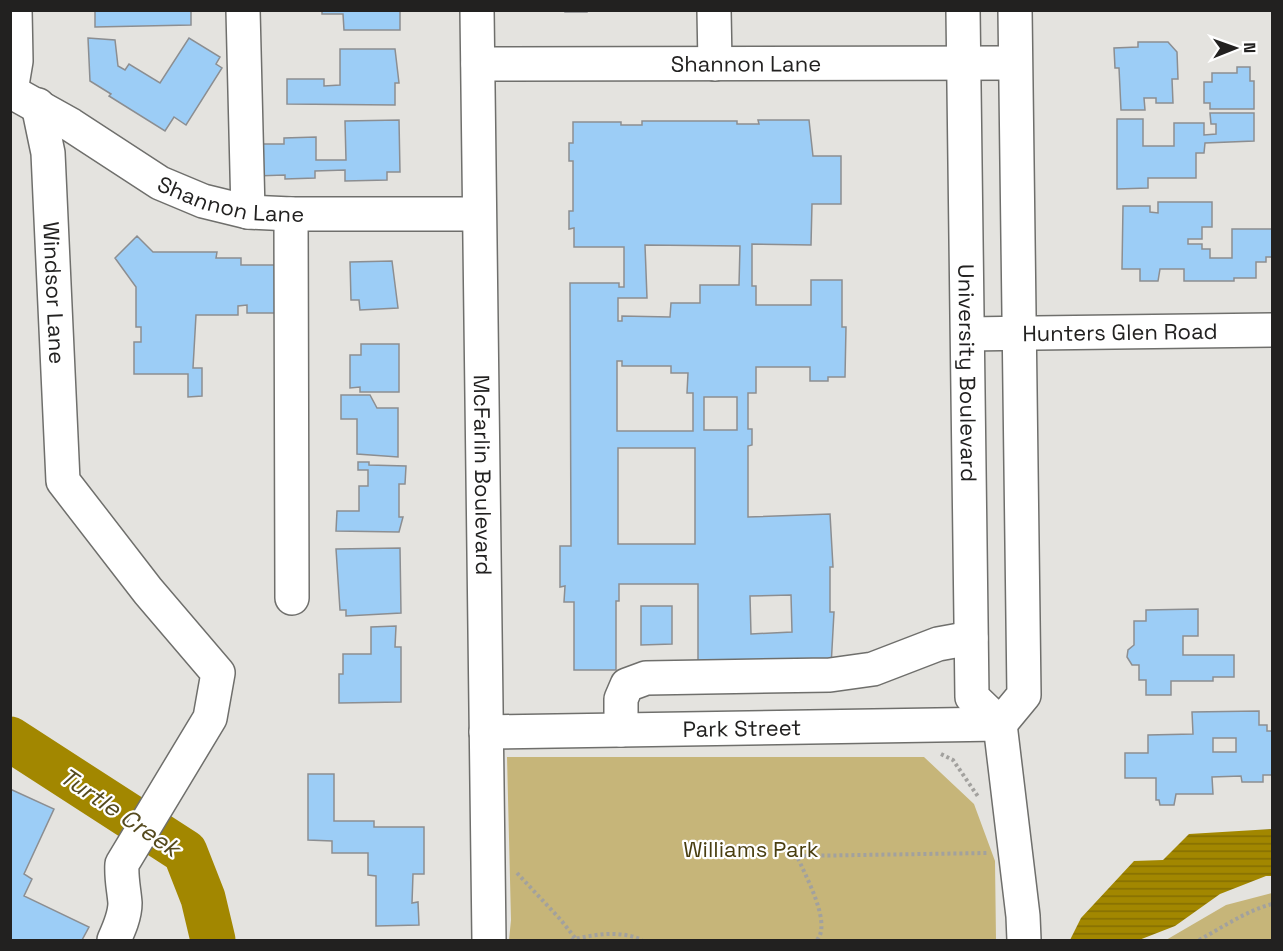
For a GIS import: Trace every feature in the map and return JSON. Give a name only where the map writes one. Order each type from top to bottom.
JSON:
[{"type":"street","points":[[15,10],[16,61],[20,95]]},
{"type":"street","points":[[243,10],[248,212]]},
{"type":"street","name":"McFarlin Boulevard","points":[[477,10],[489,940]]},
{"type":"street","points":[[714,10],[715,64]]},
{"type":"street","name":"University Boulevard","points":[[963,10],[972,698],[1000,724]]},
{"type":"street","points":[[1015,10],[1024,695],[1000,724],[1022,904],[1024,940]]},
{"type":"street","name":"Shannon Lane","points":[[478,64],[1015,63]]},
{"type":"street","name":"Shannon Lane","points":[[20,95],[160,183],[203,201],[248,212],[479,214]]},
{"type":"street","name":"Windsor Lane","points":[[20,95],[48,153],[63,481],[148,591],[218,673],[210,718],[122,864],[121,880],[125,904],[121,926],[114,940]]},
{"type":"street","points":[[291,214],[292,598]]},
{"type":"street","name":"Hunters Glen Road","points":[[968,334],[1272,330]]},
{"type":"street","points":[[621,730],[621,699],[627,685],[646,678],[830,675],[873,669],[938,644],[971,638]]},
{"type":"street","name":"Park Street","points":[[486,732],[1000,724]]},
{"type":"path","points":[[936,752],[953,760],[983,805]]},
{"type":"path","points":[[817,940],[821,935],[823,922],[797,856],[988,853]]},
{"type":"path","points":[[514,871],[520,874],[574,940],[606,934],[642,940]]},
{"type":"path","points":[[1199,940],[1241,916],[1272,904]]},
{"type":"green space","name":"Williams Park","points":[[507,757],[924,757],[974,804],[995,861],[996,940],[509,940],[511,920]]},
{"type":"green space","points":[[1272,893],[1272,940],[1166,940],[1226,905]]},
{"type":"shaded area","points":[[1272,829],[1272,876],[1266,876],[1220,894],[1175,926],[1139,940],[1070,940],[1081,918],[1134,861],[1163,860],[1189,834]]},
{"type":"building","points":[[95,10],[191,10],[191,25],[95,27]]},
{"type":"building","points":[[322,10],[400,10],[400,30],[344,30],[343,14],[322,14]]},
{"type":"building","points":[[565,10],[587,10],[587,12],[565,12]]},
{"type":"building","points":[[88,38],[115,40],[118,66],[125,70],[129,64],[160,83],[189,38],[220,57],[216,64],[222,68],[186,125],[174,117],[165,131],[109,96],[111,94],[90,81]]},
{"type":"building","points":[[1138,42],[1168,42],[1177,52],[1178,79],[1172,79],[1173,103],[1156,103],[1156,98],[1144,98],[1145,110],[1121,110],[1119,68],[1115,68],[1114,48],[1138,47]]},
{"type":"building","points":[[340,49],[395,49],[399,83],[395,83],[395,105],[287,104],[287,79],[324,79],[324,86],[340,85]]},
{"type":"building","points":[[1237,67],[1250,67],[1250,81],[1254,81],[1254,109],[1210,109],[1210,103],[1204,103],[1204,82],[1212,82],[1212,73],[1237,73]]},
{"type":"building","points":[[1210,113],[1254,113],[1254,141],[1205,143],[1204,153],[1196,153],[1196,178],[1148,178],[1148,188],[1117,189],[1117,119],[1143,119],[1143,146],[1174,146],[1174,123],[1204,123],[1204,135],[1216,134],[1216,124],[1211,124]]},
{"type":"building","points":[[399,120],[400,172],[387,172],[387,180],[345,181],[345,170],[315,171],[315,178],[285,179],[285,175],[255,176],[255,144],[284,144],[284,138],[316,137],[316,160],[346,160],[345,121]]},
{"type":"building","points":[[758,120],[809,120],[813,156],[841,156],[841,204],[812,204],[811,245],[752,244],[752,286],[756,286],[756,305],[811,305],[811,280],[842,280],[842,327],[846,327],[845,377],[828,377],[828,381],[810,381],[810,367],[756,367],[756,393],[748,393],[748,429],[752,429],[752,445],[748,446],[748,517],[830,514],[833,567],[830,567],[830,612],[834,612],[831,667],[698,668],[698,584],[619,584],[619,601],[616,601],[616,670],[574,670],[574,602],[564,602],[565,586],[560,587],[560,546],[571,546],[570,283],[619,283],[619,287],[624,287],[624,247],[574,247],[574,228],[569,229],[569,211],[573,211],[573,161],[569,161],[569,143],[573,143],[573,122],[621,122],[621,125],[642,125],[642,121],[737,121],[737,124],[759,124]],"holes":[[[645,245],[740,246],[739,285],[700,285],[700,303],[671,303],[670,317],[622,316],[622,321],[618,321],[618,298],[647,298]],[[617,361],[622,361],[622,366],[671,366],[671,373],[688,373],[687,393],[693,393],[693,431],[617,431]],[[704,397],[737,397],[737,430],[704,430]],[[618,448],[695,448],[695,544],[618,544]],[[791,595],[792,632],[751,634],[750,596]]]},
{"type":"building","points":[[1158,202],[1212,202],[1212,227],[1202,227],[1202,239],[1188,239],[1188,244],[1202,244],[1202,249],[1210,249],[1210,258],[1232,258],[1232,229],[1272,229],[1272,257],[1266,257],[1266,262],[1256,262],[1256,278],[1234,278],[1234,281],[1184,281],[1184,269],[1160,269],[1158,281],[1140,281],[1140,269],[1122,269],[1123,206],[1150,206],[1150,212],[1158,213]]},
{"type":"building","points":[[137,236],[153,252],[217,252],[216,258],[241,258],[241,265],[276,265],[276,313],[247,313],[247,305],[238,306],[238,315],[196,315],[193,368],[202,368],[202,396],[188,397],[188,374],[134,374],[134,342],[141,342],[141,327],[136,327],[136,287],[115,258]]},
{"type":"building","points":[[392,261],[398,308],[360,310],[359,300],[351,300],[350,262]]},
{"type":"building","points":[[361,344],[399,344],[399,392],[360,392],[360,387],[350,388],[350,355],[361,355]]},
{"type":"building","points":[[341,395],[370,395],[377,408],[398,408],[398,457],[357,454],[357,419],[341,419]]},
{"type":"building","points":[[358,462],[369,462],[369,465],[406,466],[405,484],[399,484],[399,517],[403,517],[399,532],[336,531],[337,511],[359,511],[359,486],[368,486],[368,470],[358,470]]},
{"type":"building","points":[[400,548],[401,613],[346,616],[346,610],[340,610],[336,549]]},
{"type":"building","points":[[641,606],[672,606],[672,644],[641,645]]},
{"type":"building","points":[[1198,609],[1198,636],[1183,636],[1183,655],[1234,655],[1234,677],[1213,677],[1213,681],[1171,681],[1171,695],[1146,695],[1146,680],[1139,680],[1139,665],[1132,665],[1127,657],[1128,650],[1134,645],[1134,621],[1146,621],[1146,610]]},
{"type":"building","points":[[396,626],[395,647],[401,647],[401,702],[339,703],[339,674],[343,674],[343,654],[371,654],[371,627]]},
{"type":"building","points":[[1259,711],[1259,725],[1267,725],[1267,731],[1272,731],[1272,775],[1263,775],[1263,782],[1242,782],[1241,776],[1212,777],[1213,794],[1176,794],[1174,805],[1160,805],[1159,800],[1156,800],[1156,778],[1125,778],[1125,753],[1148,753],[1148,735],[1193,734],[1192,712]],"holes":[[[1213,738],[1236,738],[1236,752],[1213,752]]]},
{"type":"building","points":[[308,774],[334,774],[334,821],[374,821],[374,827],[424,827],[424,874],[413,874],[412,903],[418,902],[419,925],[376,926],[376,876],[368,875],[368,853],[332,853],[332,841],[308,840]]},
{"type":"building","points":[[10,789],[54,809],[24,874],[32,879],[24,896],[89,927],[82,940],[10,940]]},
{"type":"waterway","name":"Turtle Creek","points":[[10,739],[185,852],[203,898],[213,940]]}]
